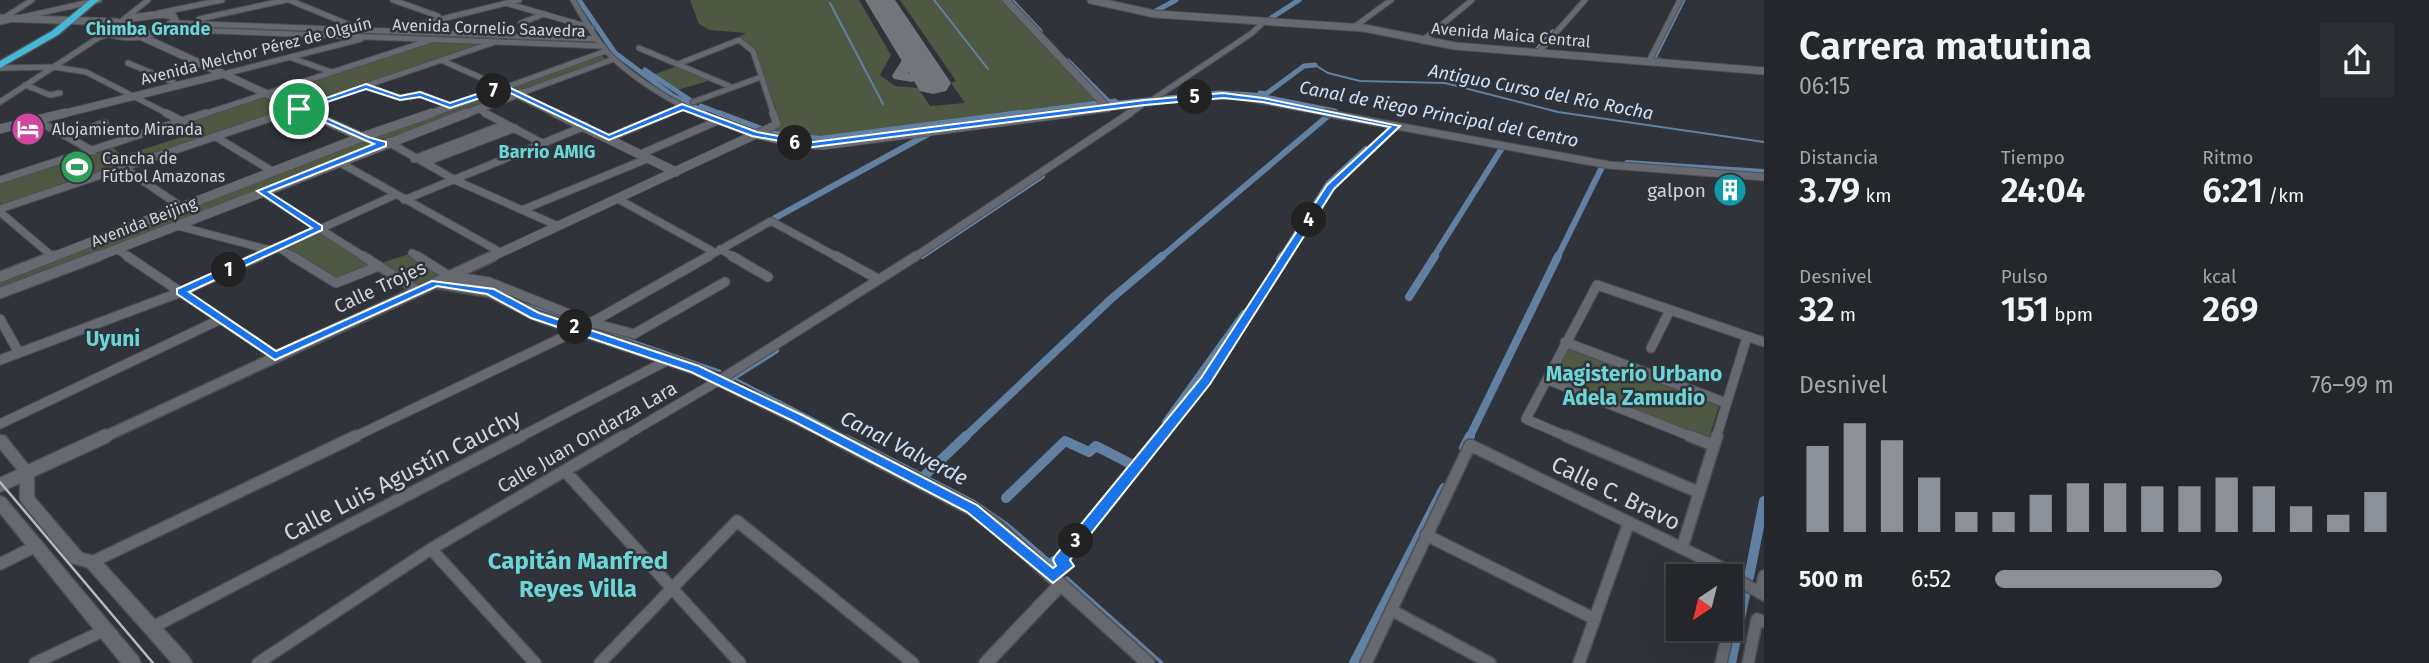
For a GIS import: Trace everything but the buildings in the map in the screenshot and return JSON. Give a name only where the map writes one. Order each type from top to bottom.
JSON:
[{"type":"highway","points":[[0,59],[63,23],[91,1]]},
{"type":"highway","points":[[0,66],[91,1]]},
{"type":"main road","points":[[0,440],[27,472],[26,499],[77,558],[92,562],[183,663]]},
{"type":"main road","points":[[0,502],[132,663]]},
{"type":"street","points":[[1,20],[32,0]]},
{"type":"street","points":[[0,102],[110,31],[146,1],[158,0]]},
{"type":"street","points":[[1,20],[63,23],[120,21],[222,0]]},
{"type":"street","points":[[183,22],[287,0],[361,29]]},
{"type":"street","points":[[393,0],[438,16]]},
{"type":"street","name":"Avenida Melchor Pérez de Olguín","points":[[0,129],[355,36],[502,1],[519,0]]},
{"type":"street","points":[[573,0],[597,39],[614,59],[682,107],[785,142],[824,145],[1105,106],[1234,96],[1604,165],[1764,177]]},
{"type":"street","points":[[1006,0],[1105,106]]},
{"type":"street","name":"Avenida Maica Central","points":[[1091,0],[1155,14],[1354,27],[1422,41],[1764,71]]},
{"type":"street","points":[[1354,27],[1391,0]]},
{"type":"street","points":[[1422,41],[1472,0]]},
{"type":"street","points":[[1538,53],[1585,0]]},
{"type":"street","points":[[1649,61],[1680,0]]},
{"type":"street","points":[[0,29],[15,21],[91,1]]},
{"type":"street","points":[[502,1],[592,27]]},
{"type":"street","name":"Avenida Melchor Pérez de Olguín","points":[[0,123],[290,57],[502,1]]},
{"type":"street","points":[[138,35],[163,29],[174,23],[175,19],[171,15],[154,14]]},
{"type":"street","points":[[522,23],[544,14]]},
{"type":"street","points":[[38,16],[63,23],[138,35],[265,95],[362,137],[385,143],[414,159],[426,162],[453,179],[558,226]]},
{"type":"street","points":[[202,23],[210,17]]},
{"type":"street","points":[[1158,100],[1265,21]]},
{"type":"street","name":"Avenida Cornelio Saavedra","points":[[174,23],[597,39]]},
{"type":"street","name":"Avenida Cornelio Saavedra","points":[[163,29],[604,48]]},
{"type":"street","points":[[0,180],[431,40]]},
{"type":"street","points":[[678,64],[739,40],[752,51],[761,76],[729,86],[694,102]]},
{"type":"street","points":[[53,257],[0,210],[495,42]]},
{"type":"street","name":"Avenida Beijing","points":[[0,277],[183,208],[272,171],[504,88],[604,48]]},
{"type":"street","points":[[639,48],[729,86]]},
{"type":"street","points":[[290,57],[332,73]]},
{"type":"street","name":"Avenida Beijing","points":[[0,293],[118,250],[337,161],[614,59]]},
{"type":"street","points":[[441,60],[521,93],[676,172]]},
{"type":"street","points":[[128,63],[173,82]]},
{"type":"street","points":[[0,66],[54,67],[86,72],[184,122]]},
{"type":"street","name":"Calle Trojes","points":[[0,485],[766,130],[777,124],[761,76]]},
{"type":"street","points":[[25,85],[50,95],[60,93]]},
{"type":"street","points":[[366,86],[400,98],[420,94],[450,106]]},
{"type":"street","name":"Calle Juan Ondarza Lara","points":[[258,663],[431,549],[718,381],[1019,190],[1145,103]]},
{"type":"street","points":[[609,138],[682,107]]},
{"type":"street","points":[[478,108],[542,143]]},
{"type":"street","points":[[36,120],[93,151]]},
{"type":"street","points":[[522,210],[717,121]]},
{"type":"street","points":[[66,136],[105,123]]},
{"type":"street","points":[[414,159],[506,124]]},
{"type":"street","points":[[404,200],[585,125]]},
{"type":"street","points":[[986,663],[1057,580],[1064,563],[1141,458],[1204,384],[1330,187],[1396,126]]},
{"type":"street","points":[[426,162],[514,128]]},
{"type":"street","points":[[216,137],[272,171]]},
{"type":"street","points":[[337,161],[500,252]]},
{"type":"street","points":[[124,168],[183,208]]},
{"type":"street","points":[[262,191],[418,291]]},
{"type":"street","points":[[0,360],[181,292],[394,195]]},
{"type":"street","points":[[618,199],[768,277]]},
{"type":"street","points":[[92,562],[584,325],[771,221],[878,279]]},
{"type":"street","points":[[178,226],[274,249],[336,282],[379,266]]},
{"type":"street","points":[[118,250],[275,356]]},
{"type":"street","points":[[412,253],[450,276],[500,285],[584,325],[670,359],[798,418],[972,509],[1057,580],[1148,663]]},
{"type":"street","points":[[436,283],[490,292],[516,308],[634,334],[725,282]]},
{"type":"street","points":[[1698,492],[1526,419],[1597,285],[1764,342]]},
{"type":"street","points":[[1651,348],[1670,310]]},
{"type":"street","points":[[0,319],[19,353]]},
{"type":"street","points":[[0,424],[220,319]]},
{"type":"street","points":[[1682,548],[1747,337]]},
{"type":"street","points":[[1565,342],[1726,403]]},
{"type":"street","name":"Calle Luis Agustín Cauchy","points":[[153,627],[670,359]]},
{"type":"street","points":[[1548,380],[1713,445]]},
{"type":"street","name":"Calle C. Bravo","points":[[1426,534],[1470,445],[1715,564]]},
{"type":"street","points":[[565,471],[670,590],[740,663]]},
{"type":"street","points":[[600,663],[737,522],[913,663]]},
{"type":"street","points":[[1579,663],[1629,522]]},
{"type":"street","points":[[1366,663],[1426,534],[1595,619]]},
{"type":"street","points":[[0,564],[36,546]]},
{"type":"street","points":[[431,549],[535,663]]},
{"type":"street","points":[[1762,594],[1764,576]]},
{"type":"street","name":"Calle C. Bravo","points":[[1743,583],[1762,594]]},
{"type":"street","points":[[1391,610],[1490,663]]},
{"type":"street","points":[[1748,663],[1757,619],[1764,622]]},
{"type":"street","points":[[35,663],[105,630]]},
{"type":"street","points":[[1721,663],[1727,641]]},
{"type":"green space","points":[[690,0],[859,0],[891,55],[880,75],[895,86],[918,88],[930,106],[965,103],[951,83],[956,81],[900,0],[1003,0],[1098,102],[835,136],[803,137],[774,132],[770,130],[781,123],[754,49],[737,38],[746,33],[710,30],[699,24]]},
{"type":"green space","points":[[431,41],[486,43],[303,106],[273,94]]},
{"type":"green space","points":[[600,55],[607,59],[389,139],[368,138]]},
{"type":"green space","points":[[678,66],[712,80],[677,90],[655,74]]},
{"type":"green space","points":[[262,97],[293,109],[3,205],[0,203],[0,182],[112,146],[122,156],[194,133],[183,123]]},
{"type":"green space","points":[[361,140],[375,145],[118,247],[0,290],[0,280],[169,217]]},
{"type":"green space","points":[[320,233],[371,265],[336,278],[285,249]]},
{"type":"green space","points":[[409,254],[440,275],[417,286],[381,263]]},
{"type":"green space","points":[[1569,347],[1717,403],[1719,406],[1708,441],[1556,380],[1555,376]]},
{"type":"waterway","name":"Canal de Riego Principal del Centro","points":[[579,0],[615,53],[673,96],[705,112]]},
{"type":"waterway","points":[[934,0],[988,69]]},
{"type":"waterway","points":[[1011,0],[1040,31]]},
{"type":"waterway","points":[[1152,13],[1176,0]]},
{"type":"waterway","points":[[1268,20],[1299,0]]},
{"type":"waterway","points":[[1660,60],[1653,60],[1683,0]]},
{"type":"waterway","points":[[830,3],[883,104]]},
{"type":"waterway","points":[[1536,51],[1553,32]]},
{"type":"waterway","points":[[1068,61],[1109,102],[1115,101]]},
{"type":"waterway","name":"Antiguo Curso del Río Rocha","points":[[1315,65],[1328,73],[1360,81],[1445,83],[1558,112],[1764,142]]},
{"type":"waterway","points":[[1260,93],[1266,94],[1304,66],[1315,65]]},
{"type":"waterway","points":[[645,70],[690,100]]},
{"type":"waterway","name":"Canal de Riego Principal del Centro","points":[[1109,104],[1218,93],[1254,95],[1335,111]]},
{"type":"waterway","name":"Canal de Riego Principal del Centro","points":[[1007,115],[1098,103]]},
{"type":"waterway","points":[[701,106],[724,115]]},
{"type":"waterway","name":"Canal de Riego Principal del Centro","points":[[719,113],[775,134],[820,139],[1021,113]]},
{"type":"waterway","points":[[1160,258],[1329,115]]},
{"type":"waterway","points":[[775,218],[928,134]]},
{"type":"waterway","points":[[1433,258],[1502,148]]},
{"type":"waterway","points":[[1281,258],[1328,184],[1366,149]]},
{"type":"waterway","name":"Canal de Riego Principal del Centro","points":[[1627,163],[1764,172]]},
{"type":"waterway","points":[[1557,258],[1603,165],[1611,166]]},
{"type":"waterway","points":[[922,256],[1042,176]]},
{"type":"waterway","points":[[964,438],[1111,299],[1162,256]]},
{"type":"waterway","points":[[1409,297],[1435,256]]},
{"type":"waterway","points":[[1469,438],[1558,256]]},
{"type":"waterway","name":"Canal Valverde","points":[[525,304],[582,324]]},
{"type":"waterway","points":[[1166,422],[1244,314]]},
{"type":"waterway","name":"Canal Valverde","points":[[598,329],[720,371]]},
{"type":"waterway","points":[[732,377],[775,350]]},
{"type":"waterway","name":"Canal Valverde","points":[[732,377],[850,438]]},
{"type":"waterway","name":"Canal Valverde","points":[[847,436],[973,501],[1008,525],[1052,563]]},
{"type":"waterway","points":[[925,475],[966,436]]},
{"type":"waterway","points":[[1464,448],[1469,438]]},
{"type":"waterway","points":[[1006,498],[1065,441],[1089,452],[1096,446],[1131,464]]},
{"type":"waterway","points":[[1354,663],[1444,488]]},
{"type":"waterway","points":[[1749,577],[1764,501]]},
{"type":"waterway","name":"Canal Valverde","points":[[1067,578],[1162,663]]},
{"type":"waterway","points":[[1731,663],[1746,590]]},
{"type":"taxiway","points":[[912,78],[899,76],[913,53]]},
{"type":"runway","points":[[880,0],[933,83]]},
{"type":"tram line","points":[[0,482],[153,663]]},
{"type":"place","name":"Alojamiento Miranda","points":[[28,129]]},
{"type":"place","name":"Cancha de Fútbol Amazonas","points":[[77,167]]},
{"type":"place","name":"galpon","points":[[1730,190]]},
{"type":"district","name":"Chimba Grande","points":[[148,29]]},
{"type":"district","name":"Barrio AMIG","points":[[547,152]]},
{"type":"district","name":"Uyuni","points":[[113,339]]},
{"type":"district","name":"Magisterio Urbano Adela Zamudio","points":[[1634,386]]},
{"type":"district","name":"Capitán Manfred Reyes Villa","points":[[578,575]]},
{"type":"route","points":[[366,86],[400,98],[420,94],[450,106],[504,88],[521,93],[609,138],[682,107],[755,134],[785,142],[813,145],[1209,96],[1263,100],[1396,126],[1330,187],[1206,381],[1061,560],[1066,566],[1053,577],[996,526],[972,509],[798,418],[695,369],[516,308],[490,292],[436,283],[275,356],[181,292],[319,228],[262,191],[383,144],[365,139],[299,109],[366,86]]}]
